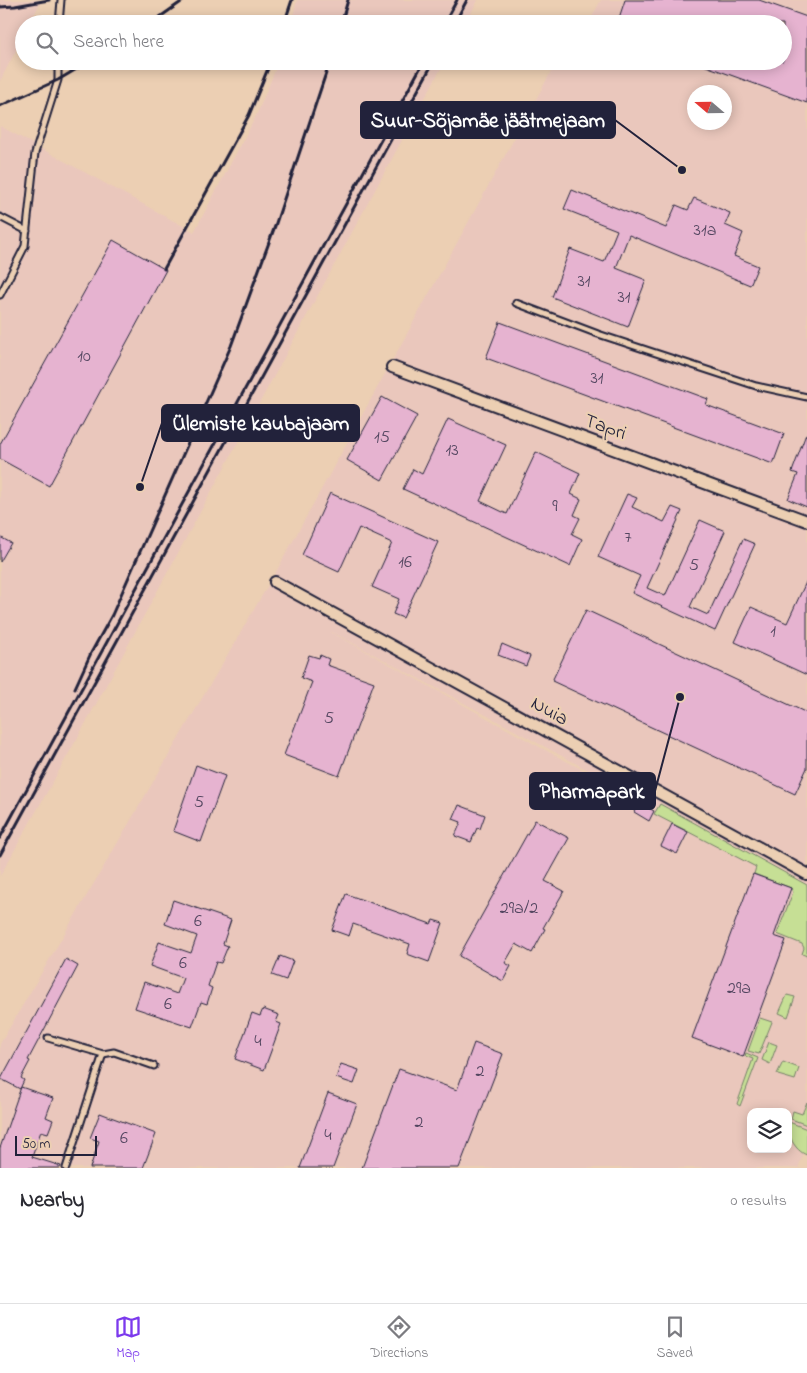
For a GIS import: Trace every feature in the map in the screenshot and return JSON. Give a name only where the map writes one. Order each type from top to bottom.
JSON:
[{"type":"street","name":"Tapri","points":[[392,368],[807,521]]},
{"type":"street","name":"Nuia","points":[[275,582],[807,874]]},
{"type":"lane","points":[[60,15],[61,0]]},
{"type":"lane","points":[[0,295],[26,246],[35,153],[58,80],[58,70]]},
{"type":"lane","points":[[0,217],[27,231]]},
{"type":"lane","points":[[516,303],[598,334],[756,386],[807,397]]},
{"type":"lane","points":[[48,1038],[103,1054],[114,1052],[154,1066]]},
{"type":"lane","points":[[66,1168],[103,1054]]},
{"type":"shaded area","points":[[0,0],[42,0],[34,15],[15,15],[15,52],[0,81]]},
{"type":"shaded area","points":[[297,0],[478,0],[470,15],[293,15]]},
{"type":"shaded area","points":[[601,0],[807,0],[807,1145],[798,1168],[0,1168],[0,1044],[277,570],[552,70],[792,70],[792,15],[593,15]],"holes":[[[332,632],[714,838],[547,751]]]},
{"type":"shaded area","points":[[275,70],[440,70],[83,728],[0,876],[0,126],[194,232],[256,116]]},
{"type":"green space","points":[[660,804],[807,885],[807,956],[802,954],[804,948],[802,944],[777,934],[793,892],[791,888],[754,874],[756,867],[654,814]]},
{"type":"green space","points":[[787,995],[795,997],[788,1017],[779,1013]]},
{"type":"green space","points":[[760,1018],[772,1022],[759,1054],[748,1051]]},
{"type":"green space","points":[[769,1042],[777,1045],[770,1064],[762,1060]]},
{"type":"green space","points":[[746,1053],[758,1058],[740,1106],[737,1104],[753,1059],[745,1056]]},
{"type":"green space","points":[[783,1062],[799,1068],[795,1080],[777,1074]]},
{"type":"green space","points":[[807,1102],[807,1125],[792,1119],[793,1111],[802,1114]]},
{"type":"green space","points":[[792,1123],[807,1129],[807,1155],[792,1142]]},
{"type":"building","points":[[625,0],[759,0],[807,17],[807,103],[717,70],[792,70],[792,15],[620,15]]},
{"type":"building","points":[[572,190],[666,228],[676,205],[688,210],[694,198],[730,213],[725,225],[743,233],[734,256],[758,266],[750,285],[629,235],[616,268],[646,280],[628,327],[552,297],[570,249],[604,262],[617,230],[564,209]]},
{"type":"building","points":[[113,240],[166,270],[49,486],[0,459],[0,444]]},
{"type":"building","points":[[500,322],[708,399],[706,405],[784,434],[773,464],[486,358]]},
{"type":"building","points":[[382,397],[417,416],[382,480],[347,460]]},
{"type":"building","points":[[448,419],[506,445],[480,501],[507,514],[536,452],[580,473],[571,494],[581,499],[574,515],[580,518],[572,534],[582,539],[570,566],[403,489],[413,469],[422,474]]},
{"type":"building","points":[[806,434],[807,507],[788,499],[798,474],[792,472]]},
{"type":"building","points":[[330,493],[438,542],[403,618],[393,614],[399,599],[372,587],[392,543],[359,528],[339,572],[302,555]]},
{"type":"building","points":[[627,494],[637,498],[632,507],[664,522],[672,507],[682,511],[647,588],[665,596],[700,520],[725,531],[690,607],[708,615],[743,539],[755,544],[715,631],[632,593],[640,576],[598,557]]},
{"type":"building","points":[[0,537],[11,543],[0,562]]},
{"type":"building","points":[[807,580],[807,675],[735,642],[751,607],[787,623]]},
{"type":"building","points":[[586,610],[807,713],[807,768],[795,794],[552,681]]},
{"type":"building","points":[[502,644],[530,656],[526,666],[498,655]]},
{"type":"building","points":[[309,655],[319,658],[320,655],[329,659],[327,665],[374,682],[339,776],[284,755],[312,682],[301,678]]},
{"type":"building","points":[[196,765],[225,776],[201,842],[173,831]]},
{"type":"building","points":[[639,803],[654,811],[649,821],[634,812]]},
{"type":"building","points":[[459,805],[485,815],[480,829],[477,828],[471,842],[455,836],[461,822],[453,819]]},
{"type":"building","points":[[535,820],[569,838],[545,881],[564,891],[543,928],[545,929],[532,953],[516,944],[505,963],[511,966],[503,981],[459,956]]},
{"type":"building","points":[[672,824],[688,832],[677,854],[661,846]]},
{"type":"building","points":[[753,874],[791,888],[774,936],[786,940],[743,1057],[692,1038]]},
{"type":"building","points":[[346,894],[431,924],[433,920],[443,923],[429,962],[407,954],[410,944],[353,924],[349,936],[332,930]]},
{"type":"building","points":[[173,900],[231,920],[223,944],[228,946],[221,963],[216,962],[208,986],[212,988],[207,1004],[201,1002],[192,1027],[135,1008],[144,982],[177,994],[183,978],[150,966],[159,942],[191,953],[197,936],[165,924]]},
{"type":"building","points":[[280,956],[293,961],[286,980],[272,975]]},
{"type":"building","points":[[66,959],[78,966],[28,1060],[30,1061],[21,1078],[24,1080],[20,1089],[1,1079]]},
{"type":"building","points":[[263,1009],[279,1015],[276,1022],[281,1024],[264,1070],[235,1059],[252,1013],[260,1016]]},
{"type":"building","points":[[474,1043],[503,1054],[459,1168],[362,1168],[399,1069],[457,1090]]},
{"type":"building","points":[[341,1064],[359,1070],[354,1084],[336,1078]]},
{"type":"building","points":[[21,1087],[53,1098],[46,1117],[53,1120],[48,1133],[41,1131],[32,1157],[61,1166],[60,1168],[0,1168],[0,1148]]},
{"type":"building","points":[[328,1093],[357,1104],[333,1168],[300,1168]]},
{"type":"building","points":[[100,1113],[156,1134],[143,1168],[90,1168],[99,1141],[90,1138]]},
{"type":"railway","points":[[0,7],[49,0]]},
{"type":"railway","points":[[163,15],[184,0]]},
{"type":"railway","points":[[287,15],[292,0]]},
{"type":"railway","points":[[344,15],[348,0]]},
{"type":"railway","points":[[449,15],[457,0]]},
{"type":"railway","points":[[459,15],[467,0]]},
{"type":"railway","points":[[0,106],[58,80],[75,70]]},
{"type":"railway","points":[[164,269],[249,115],[267,70]]},
{"type":"railway","points":[[75,688],[91,653],[112,615],[231,346],[275,226],[327,70]]},
{"type":"railway","points":[[0,838],[419,70]]},
{"type":"railway","points":[[0,855],[429,70]]},
{"type":"place","name":"Suur-Sõjamäe jäätmejaam","points":[[682,170]]},
{"type":"place","name":"Ülemiste kaubajaam","points":[[140,487]]},
{"type":"place","name":"Pharmapark","points":[[680,697]]}]
